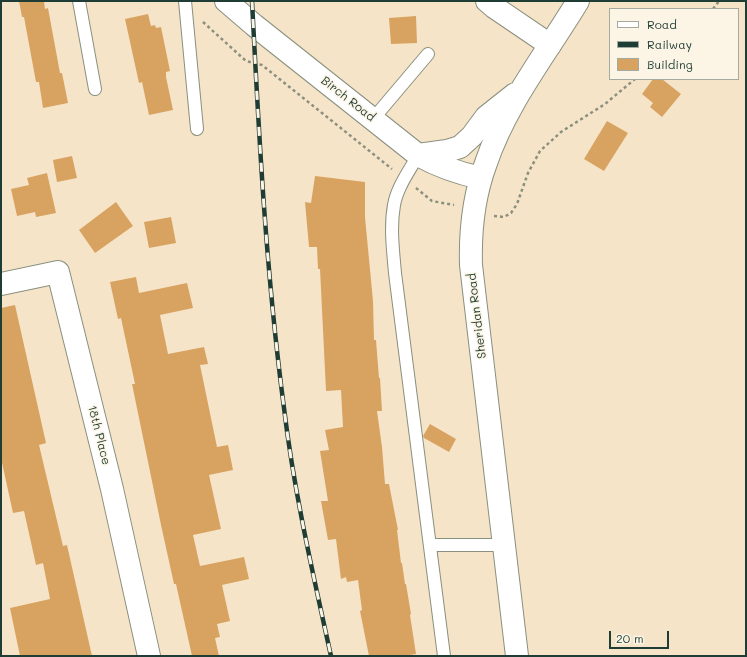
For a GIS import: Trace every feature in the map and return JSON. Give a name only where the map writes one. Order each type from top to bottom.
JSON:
[{"type":"street","name":"Birch Road","points":[[226,1],[254,25],[418,155],[453,172],[481,178]]},
{"type":"street","points":[[487,1],[494,8],[550,45]]},
{"type":"street","name":"Sheridan Road","points":[[516,656],[471,265],[472,220],[481,178],[492,146],[524,87],[578,1]]},
{"type":"street","points":[[418,155],[447,151],[460,146],[472,136],[486,117],[524,87]]},
{"type":"street","name":"18th Place","points":[[1,284],[58,272],[112,489],[149,656]]},
{"type":"lane","points":[[79,1],[95,89]]},
{"type":"lane","points":[[184,1],[197,129]]},
{"type":"lane","points":[[373,119],[428,54]]},
{"type":"lane","points":[[418,155],[400,186],[394,204],[392,230],[395,273],[444,656]]},
{"type":"lane","points":[[430,545],[503,545]]},
{"type":"building","points":[[19,1],[44,1],[45,9],[48,8],[60,73],[62,73],[68,103],[43,108],[39,82],[36,82],[24,17],[22,17]]},
{"type":"building","points":[[148,14],[151,26],[155,25],[156,28],[161,27],[170,71],[166,72],[166,77],[173,110],[149,115],[142,82],[139,83],[125,19]]},
{"type":"building","points":[[416,16],[417,43],[391,44],[389,18]]},
{"type":"building","points":[[652,80],[663,80],[681,94],[662,117],[650,107],[653,103],[642,94]]},
{"type":"building","points":[[607,121],[628,133],[604,171],[584,159]]},
{"type":"building","points":[[72,156],[77,178],[57,182],[53,160]]},
{"type":"building","points":[[47,173],[56,213],[36,217],[35,212],[17,216],[11,189],[29,185],[27,178]]},
{"type":"building","points":[[315,176],[365,182],[365,217],[373,301],[374,340],[376,340],[382,411],[377,411],[385,484],[389,484],[398,530],[401,563],[411,614],[416,654],[403,656],[369,656],[360,611],[362,610],[358,580],[347,582],[346,577],[341,579],[336,539],[328,540],[321,501],[328,501],[320,451],[329,450],[325,430],[343,427],[341,390],[326,391],[320,269],[318,269],[317,247],[309,247],[305,202],[311,203]]},
{"type":"building","points":[[116,202],[133,226],[95,253],[79,230]]},
{"type":"building","points":[[171,217],[176,243],[149,248],[144,222]]},
{"type":"building","points":[[136,277],[139,293],[187,283],[193,308],[160,315],[168,354],[204,347],[208,364],[200,365],[217,447],[228,445],[233,470],[209,475],[221,529],[193,535],[200,566],[244,557],[249,579],[222,585],[230,621],[217,624],[220,637],[215,638],[219,656],[192,656],[161,525],[132,384],[135,384],[121,318],[118,319],[110,282]]},
{"type":"building","points":[[15,305],[46,443],[39,445],[63,546],[67,545],[92,656],[20,656],[10,608],[50,599],[43,563],[36,565],[24,511],[13,513],[1,458],[1,308]]},
{"type":"building","points":[[430,424],[456,439],[449,452],[424,438],[423,436]]},
{"type":"railway","points":[[252,1],[264,205],[272,307],[278,357],[293,471],[331,656]]}]
